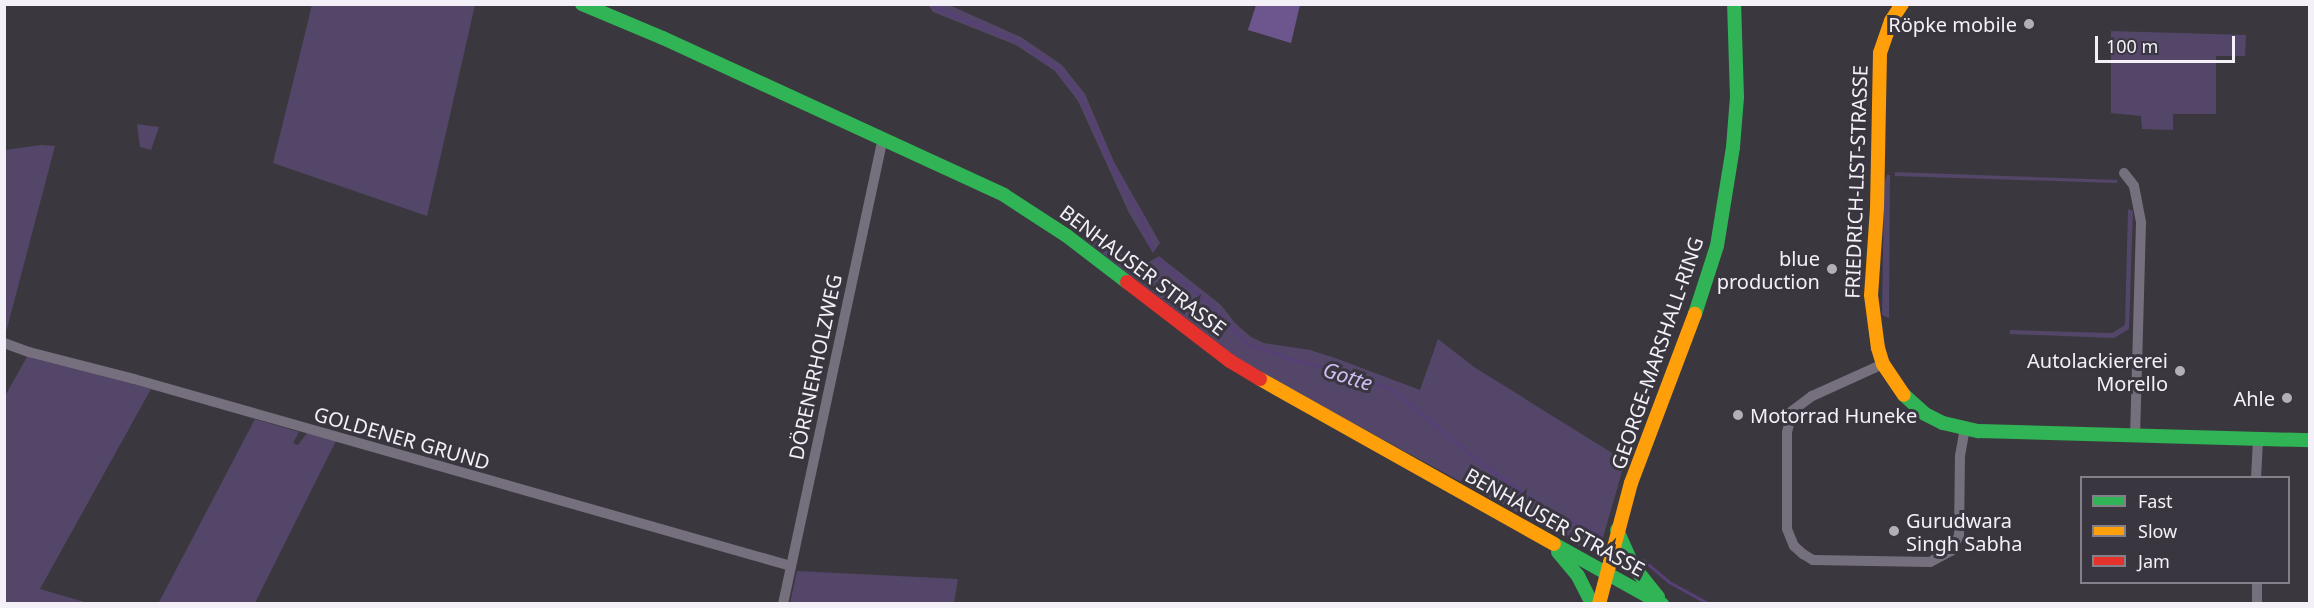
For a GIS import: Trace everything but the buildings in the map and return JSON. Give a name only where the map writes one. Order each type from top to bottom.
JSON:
[{"type":"main road","name":"BENHAUSER STRASSE","points":[[582,4],[883,138],[1024,207],[1088,250],[1230,361],[1277,390],[1548,542],[1663,603]]},
{"type":"main road","name":"GEORGE-MARSHALL-RING","points":[[1599,603],[1617,530],[1643,450],[1693,320],[1717,246],[1733,147],[1737,97],[1734,4]]},
{"type":"main road","name":"FRIEDRICH-LIST-STRASSE","points":[[1902,4],[1891,21],[1880,53],[1877,208],[1871,295],[1873,326],[1883,364],[1903,394],[1920,410],[1943,423],[1965,429],[2310,440]]},
{"type":"main road","points":[[1617,530],[1633,566],[1663,603]]},
{"type":"main road","points":[[1548,542],[1578,576],[1592,603]]},
{"type":"street","name":"DÖRENERHOLZWEG","points":[[783,603],[883,138]]},
{"type":"street","points":[[2124,173],[2134,186],[2141,223],[2135,436]]},
{"type":"street","name":"GOLDENER GRUND","points":[[4,343],[29,352],[791,566]]},
{"type":"street","points":[[1883,364],[1812,396],[1792,411],[1787,432],[1787,529],[1794,546],[1803,554],[1813,560],[1930,562],[1951,551],[1959,535],[1960,456],[1965,429]]},
{"type":"street","points":[[2256,476],[2258,439]]},
{"type":"street","points":[[2257,584],[2257,603]]},
{"type":"shaded area","points":[[312,5],[475,5],[427,216],[273,163]]},
{"type":"shaded area","points":[[928,5],[949,5],[1021,37],[1062,65],[1085,94],[1114,162],[1160,243],[1153,253],[1129,213],[1078,101],[1055,71],[1016,45],[933,12]]},
{"type":"shaded area","points":[[1256,5],[1300,5],[1291,43],[1248,30]]},
{"type":"shaded area","points":[[2111,31],[2246,35],[2245,56],[2216,56],[2216,114],[2173,114],[2173,130],[2142,129],[2141,116],[2111,113]]},
{"type":"shaded area","points":[[137,124],[159,127],[151,150],[140,147]]},
{"type":"shaded area","points":[[41,145],[55,146],[5,336],[5,150]]},
{"type":"shaded area","points":[[1895,172],[2117,180],[2117,183],[1895,176]]},
{"type":"shaded area","points":[[1887,175],[1890,175],[1889,318],[1882,315],[1884,183]]},
{"type":"shaded area","points":[[2128,209],[2133,211],[2129,329],[2114,338],[2010,334],[2010,330],[2112,333],[2125,325]]},
{"type":"shaded area","points":[[1081,237],[1100,242],[1139,264],[1146,264],[1159,256],[1221,305],[1235,323],[1251,337],[1264,343],[1310,350],[1420,390],[1438,339],[1474,367],[1625,461],[1602,541],[1596,547],[1587,549],[1579,546],[1279,383],[1235,356]]},
{"type":"shaded area","points":[[28,355],[151,389],[40,589],[88,603],[5,604],[5,396]]},
{"type":"shaded area","points":[[255,419],[299,432],[293,443],[298,445],[307,433],[336,441],[255,603],[158,604]]},
{"type":"shaded area","points":[[797,571],[958,579],[954,603],[790,603]]},
{"type":"waterway","name":"Gotte","points":[[934,4],[936,8],[1018,41],[1057,68],[1081,97],[1111,164],[1142,220],[1152,249]]},
{"type":"waterway","name":"Gotte","points":[[1157,259],[1212,306],[1246,343],[1291,359],[1341,371],[1391,389],[1471,455],[1537,503]]},
{"type":"waterway","name":"Gotte","points":[[1551,511],[1601,535]]},
{"type":"waterway","name":"Gotte","points":[[1643,560],[1669,582],[1709,604]]},
{"type":"traffic: fast","points":[[582,4],[663,38],[1004,195],[1067,236],[1127,282]]},
{"type":"traffic: fast","points":[[1695,314],[1717,246],[1733,147],[1737,97],[1734,4]]},
{"type":"traffic: fast","points":[[1904,395],[1925,414],[1943,423],[1979,431],[2310,440]]},
{"type":"traffic: fast","points":[[1617,530],[1633,566],[1658,597]]},
{"type":"traffic: fast","points":[[1554,544],[1662,604]]},
{"type":"traffic: fast","points":[[1558,552],[1578,576],[1592,604]]},
{"type":"traffic: slow","points":[[1902,4],[1891,21],[1880,53],[1877,208],[1871,295],[1878,348],[1883,364],[1904,395]]},
{"type":"traffic: slow","points":[[1599,604],[1631,483],[1695,314]]},
{"type":"traffic: slow","points":[[1260,379],[1554,544]]},
{"type":"traffic: jam","points":[[1127,282],[1230,361],[1260,379]]},
{"type":"place","name":"Röpke mobile","points":[[2029,24]]},
{"type":"place","name":"blue production","points":[[1832,269]]},
{"type":"place","name":"Autolackiererei Morello","points":[[2180,371]]},
{"type":"place","name":"Ahle","points":[[2287,398]]},
{"type":"place","name":"Motorrad Huneke","points":[[1738,415]]},
{"type":"place","name":"Gurudwara Singh Sabha","points":[[1894,531]]}]
